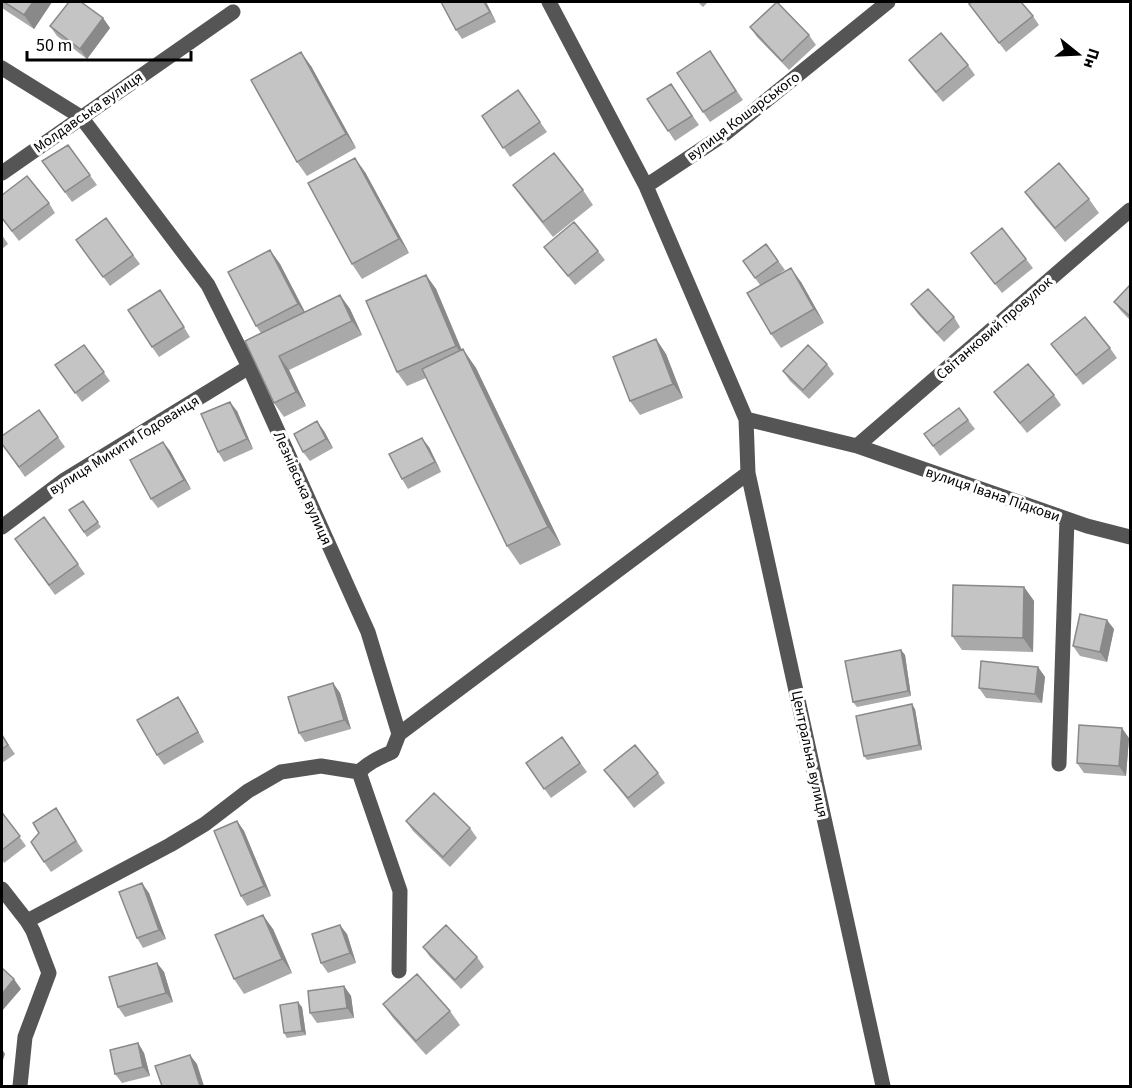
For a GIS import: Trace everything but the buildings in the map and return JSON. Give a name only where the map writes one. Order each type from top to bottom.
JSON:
[{"type":"street","points":[[549,2],[646,186],[746,419]]},
{"type":"street","name":"вулиця Кошарського","points":[[646,186],[726,133],[888,2]]},
{"type":"street","name":"Молдавська вулиця","points":[[2,173],[234,12]]},
{"type":"street","name":"Лезнівська вулиця","points":[[2,68],[81,117],[208,285],[249,368],[368,632],[399,734]]},
{"type":"street","name":"Світанковий провулок","points":[[857,446],[1131,210]]},
{"type":"street","name":"вулиця Микити Годованця","points":[[2,527],[63,481],[249,368]]},
{"type":"street","name":"вулиця Івана Підкови","points":[[746,419],[857,446],[1087,526],[1131,537]]},
{"type":"street","name":"Центральна вулиця","points":[[746,419],[748,473],[883,1086]]},
{"type":"street","points":[[359,772],[375,759],[392,752],[399,734],[748,473]]},
{"type":"street","points":[[1059,764],[1067,519]]},
{"type":"street","points":[[27,921],[170,845],[281,772],[321,766],[359,772]]},
{"type":"street","points":[[359,772],[400,891],[399,971]]},
{"type":"street","points":[[2,889],[33,931],[49,973],[25,1037],[20,1086]]}]
